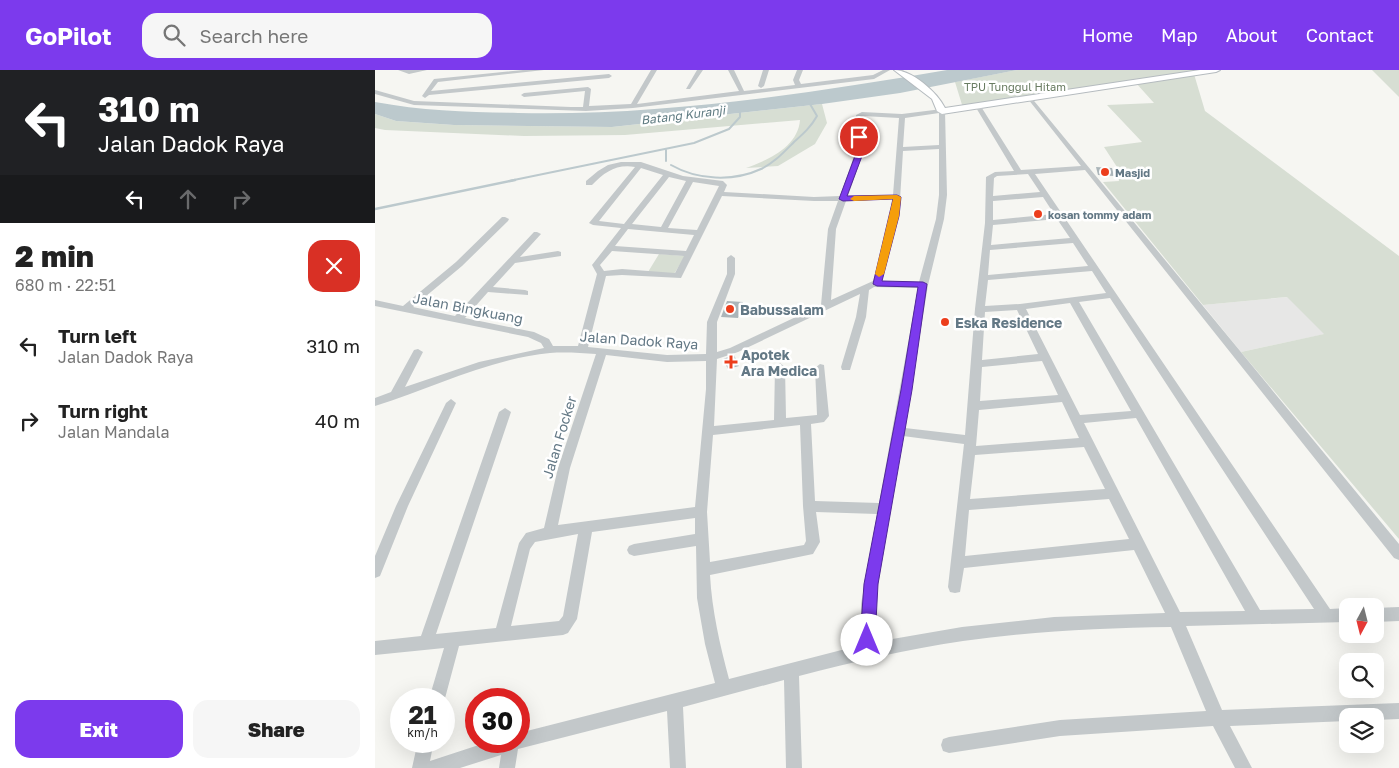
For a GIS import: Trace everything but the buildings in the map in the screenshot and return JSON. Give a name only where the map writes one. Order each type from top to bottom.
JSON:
[{"type":"street","points":[[401,70],[409,72],[423,70]]},
{"type":"street","points":[[463,90],[471,70]]},
{"type":"street","points":[[412,103],[423,100],[435,81],[541,70]]},
{"type":"street","points":[[633,106],[654,70]]},
{"type":"street","points":[[688,88],[700,70]]},
{"type":"street","points":[[731,70],[742,92]]},
{"type":"street","points":[[761,86],[766,70]]},
{"type":"street","points":[[798,85],[795,80],[800,70]]},
{"type":"street","points":[[375,92],[412,103],[586,109],[633,106],[874,77],[887,70]]},
{"type":"street","points":[[826,305],[833,229],[858,156],[858,115],[902,116],[942,111],[1217,70]]},
{"type":"street","points":[[515,108],[524,93],[528,71]]},
{"type":"street","points":[[868,650],[868,604],[923,284],[940,219],[943,195],[942,111],[940,104],[929,91],[901,71]]},
{"type":"street","points":[[427,93],[609,76]]},
{"type":"street","points":[[459,98],[588,89],[586,109]]},
{"type":"street","points":[[551,109],[557,102],[559,92]]},
{"type":"street","points":[[1030,98],[1399,554]]},
{"type":"street","points":[[978,106],[1019,172]]},
{"type":"street","points":[[877,284],[895,216],[902,116]]},
{"type":"street","points":[[899,149],[941,147]]},
{"type":"street","points":[[641,164],[593,223],[698,233]]},
{"type":"street","points":[[589,183],[609,167],[641,164],[690,180],[721,183],[723,185],[677,276],[622,272],[602,274]]},
{"type":"street","points":[[955,587],[974,406],[980,309],[989,223],[990,177],[995,174],[1087,168]]},
{"type":"street","points":[[1030,172],[1047,194],[1327,616]]},
{"type":"street","points":[[602,274],[596,265],[667,174]]},
{"type":"street","points":[[663,230],[690,180]]},
{"type":"street","points":[[719,194],[843,199],[897,197]]},
{"type":"street","points":[[990,199],[1047,194]]},
{"type":"street","points":[[989,223],[1061,216]]},
{"type":"street","points":[[405,309],[459,264],[505,219]]},
{"type":"street","points":[[457,320],[537,234]]},
{"type":"street","points":[[986,248],[1077,240]]},
{"type":"street","points":[[609,248],[688,254]]},
{"type":"street","points":[[513,261],[558,254]]},
{"type":"street","points":[[724,688],[708,621],[702,570],[701,512],[708,431],[712,322],[731,274],[731,258]]},
{"type":"street","points":[[984,278],[1095,268]]},
{"type":"street","points":[[582,350],[602,274]]},
{"type":"street","name":"Jalan Dadok Raya","points":[[375,402],[494,362],[550,350],[602,351],[677,358],[712,357],[734,350],[864,288],[877,284],[923,284]]},
{"type":"street","points":[[846,367],[861,313],[865,295],[864,288]]},
{"type":"street","points":[[486,289],[525,293]]},
{"type":"street","points":[[980,309],[1020,307],[1113,295]]},
{"type":"street","points":[[1073,300],[1257,618]]},
{"type":"street","name":"Jalan Bingkuang","points":[[375,303],[531,334],[541,338],[550,350]]},
{"type":"street","points":[[1020,307],[1176,620],[1217,718],[1245,768]]},
{"type":"street","name":"Jalan Focker","points":[[550,532],[564,468],[602,351]]},
{"type":"street","points":[[395,395],[419,352]]},
{"type":"street","points":[[977,364],[1045,357]]},
{"type":"street","points":[[780,367],[780,424]]},
{"type":"street","points":[[708,431],[818,419],[823,416],[820,368]]},
{"type":"street","points":[[974,406],[1065,398]]},
{"type":"street","points":[[375,572],[402,506],[451,403]]},
{"type":"street","points":[[426,643],[505,412]]},
{"type":"street","points":[[1076,420],[1138,414]]},
{"type":"street","points":[[702,570],[808,550],[813,542],[809,506],[805,421]]},
{"type":"street","points":[[899,431],[969,446],[1087,442]]},
{"type":"street","points":[[964,506],[1113,494]]},
{"type":"street","points":[[809,506],[884,509]]},
{"type":"street","points":[[502,635],[525,543],[536,534],[701,512]]},
{"type":"street","points":[[375,648],[559,629],[568,623],[586,527]]},
{"type":"street","points":[[634,550],[702,539]]},
{"type":"street","points":[[958,563],[1138,544]]},
{"type":"street","points":[[1384,615],[1399,614]]},
{"type":"street","points":[[530,738],[868,650],[962,634],[1054,624],[1339,615]]},
{"type":"street","points":[[440,688],[453,641]]},
{"type":"street","points":[[791,671],[794,768]]},
{"type":"street","points":[[675,702],[678,768]]},
{"type":"street","points":[[949,745],[1060,728],[1217,718],[1399,711]]},
{"type":"street","points":[[420,768],[423,753]]},
{"type":"street","points":[[434,768],[481,753]]},
{"type":"street","points":[[507,768],[512,753]]},
{"type":"shaded area","points":[[1288,297],[1325,334],[1241,352],[1203,305]]},
{"type":"green space","name":"TPU Tunggul Hitam","points":[[1017,70],[1218,70],[1194,74],[1205,111],[1399,256],[1399,539],[1241,352],[1324,334],[1287,297],[1203,305],[1103,182],[1119,181],[1117,167],[1104,147],[1142,142],[1107,105],[1154,103],[1136,83],[963,108],[955,82]]},
{"type":"green space","points":[[1372,70],[1399,70],[1399,97]]},
{"type":"green space","points":[[822,104],[827,123],[815,144],[778,166],[746,168],[763,161],[788,145],[794,138],[800,120],[625,135],[524,136],[375,128],[375,114],[396,121],[454,125],[612,127]]},
{"type":"green space","points":[[659,254],[685,256],[674,274],[648,272]]},
{"type":"water","name":"Batang Kuranji","points":[[947,70],[1017,70],[900,93],[822,104],[612,127],[454,125],[396,121],[375,114],[375,102],[429,109],[518,113],[626,111],[680,107],[787,95]]},
{"type":"waterway","points":[[671,165],[692,174],[715,178],[739,176],[761,169],[779,157],[812,124],[817,116],[810,104]]},
{"type":"waterway","points":[[509,181],[694,143],[729,129],[740,117],[740,110]]},
{"type":"waterway","points":[[666,150],[666,161]]},
{"type":"waterway","points":[[375,209],[515,180]]},
{"type":"slow traffic","points":[[854,199],[897,197],[895,216],[879,274]]},
{"type":"place","name":"Masjid","points":[[1105,172]]},
{"type":"place","name":"kosan tommy adam","points":[[1038,214]]},
{"type":"place","name":"Babussalam","points":[[730,309]]},
{"type":"place","name":"Eska Residence","points":[[945,322]]},
{"type":"place","name":"Apotek Ara Medica","points":[[731,362]]},
{"type":"route","points":[[859,137],[857,162],[843,199],[897,197],[895,216],[877,284],[923,284],[871,584],[867,618],[867,640]]}]
